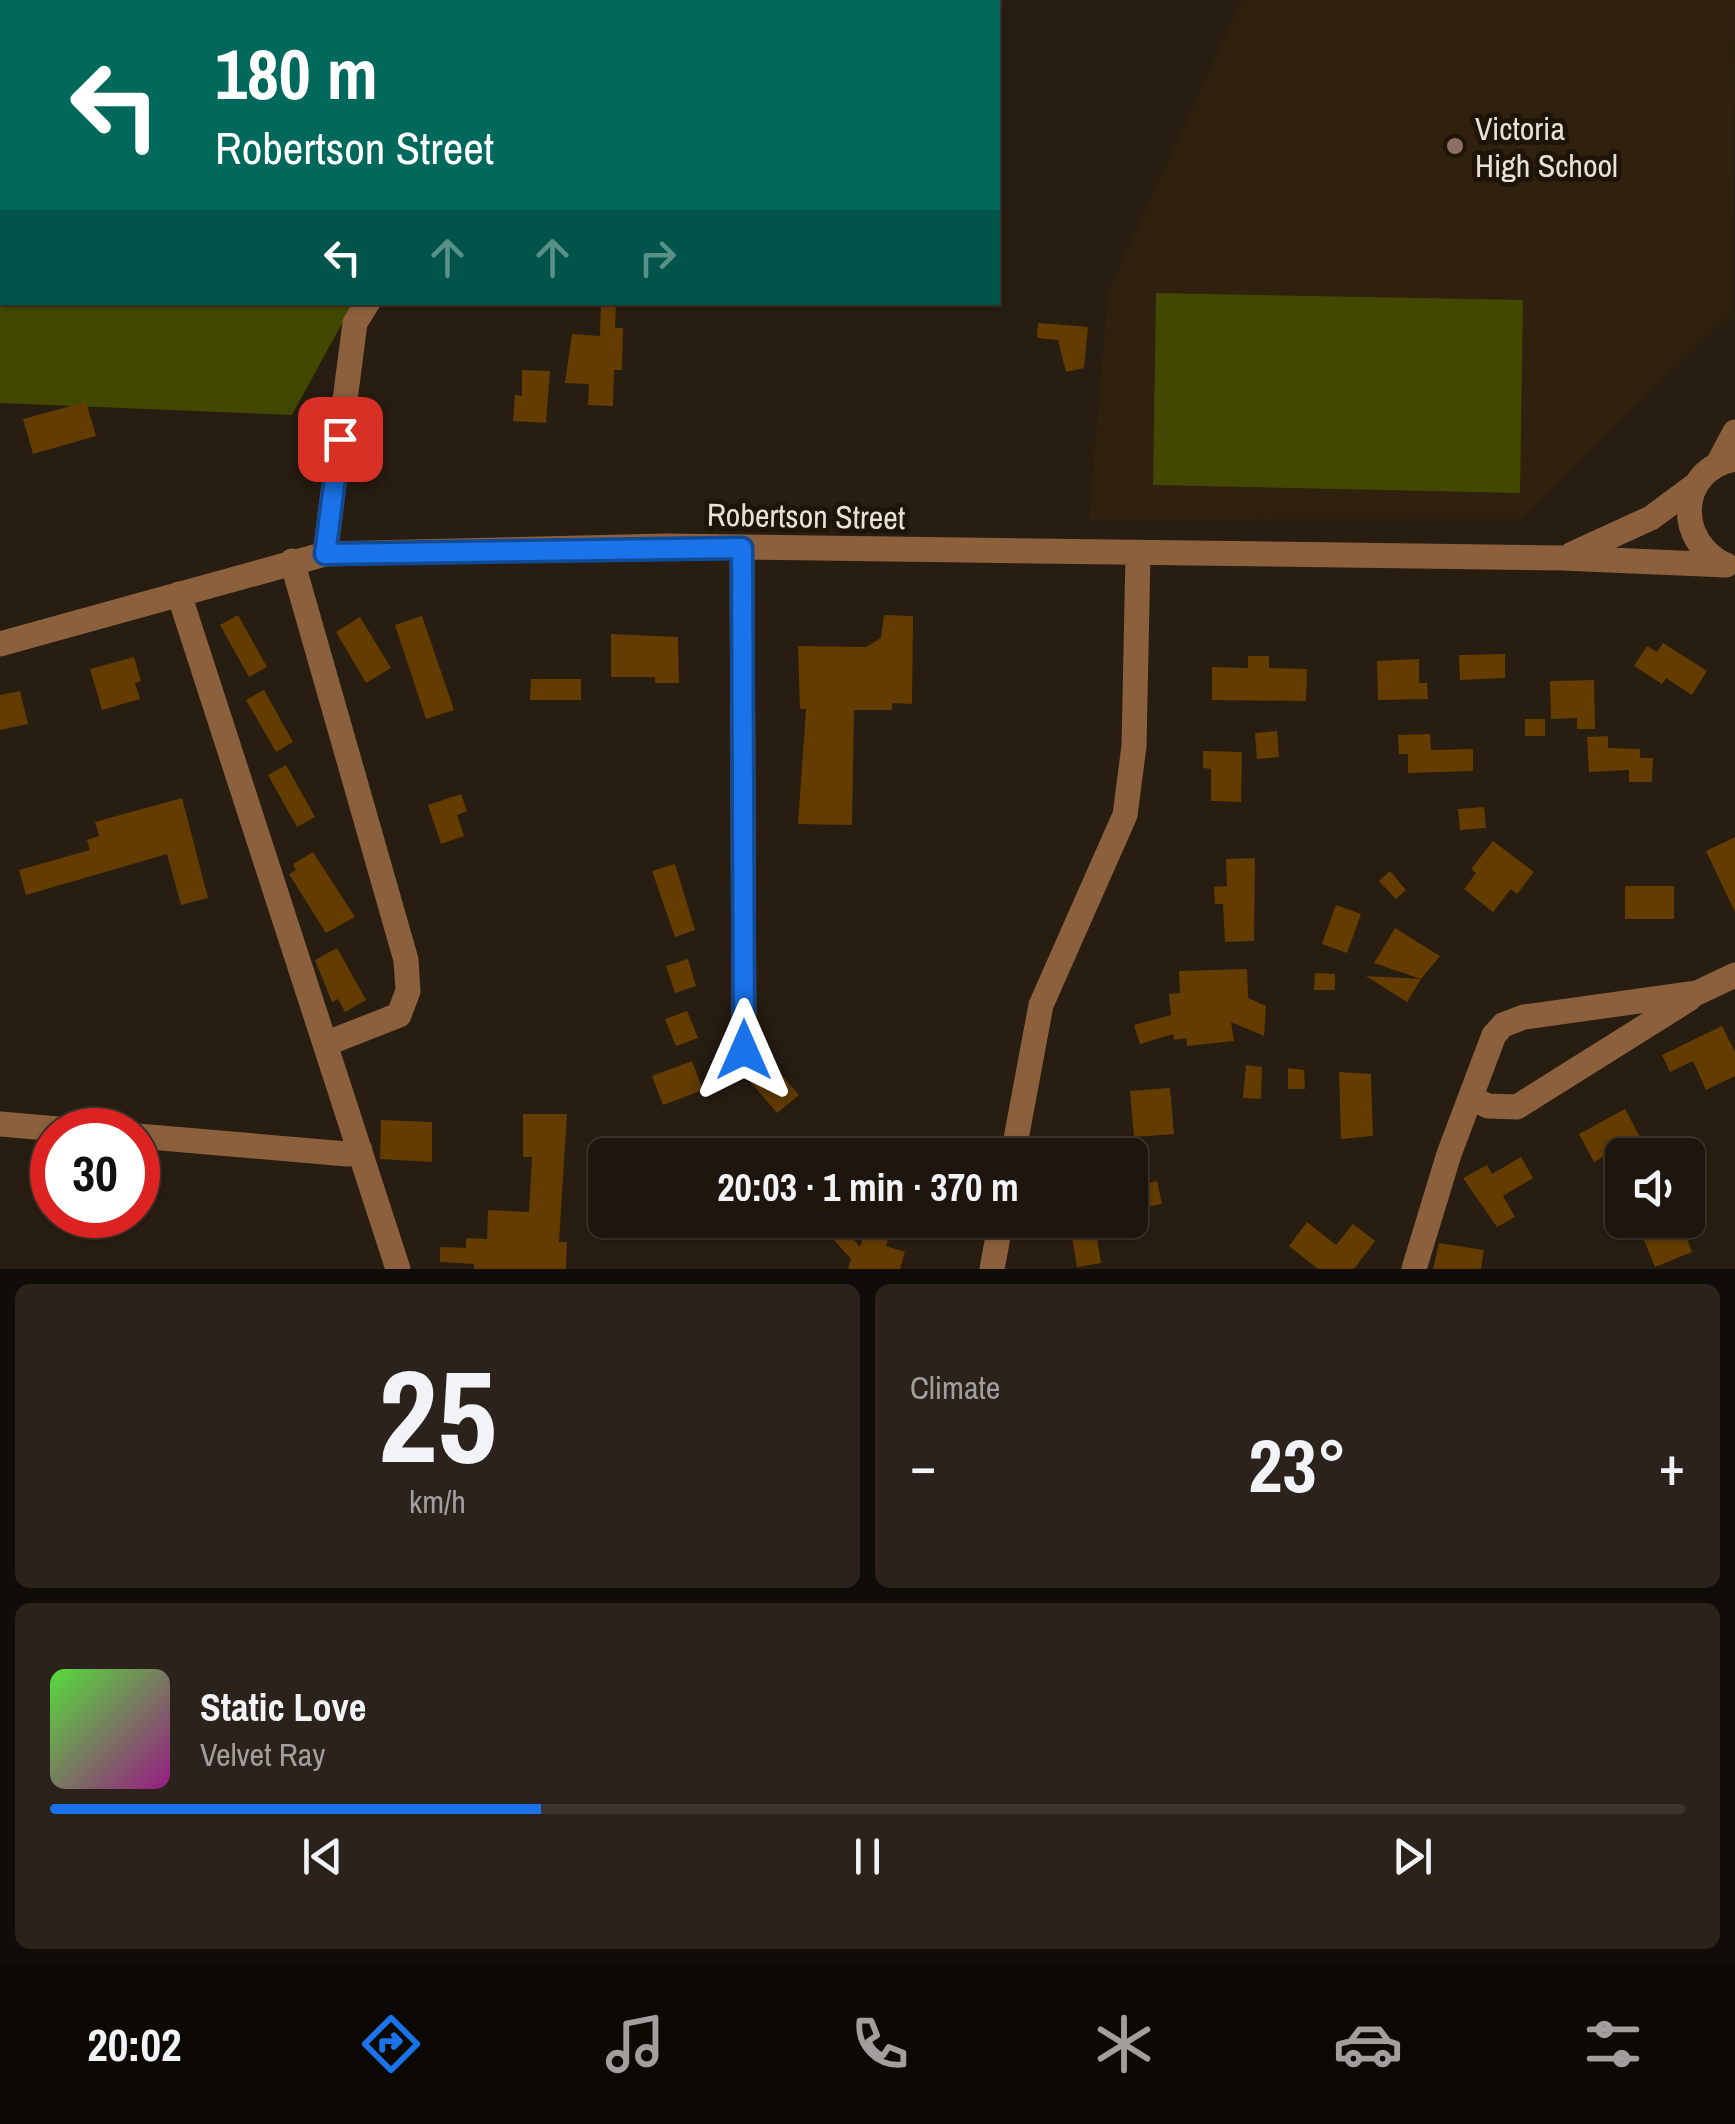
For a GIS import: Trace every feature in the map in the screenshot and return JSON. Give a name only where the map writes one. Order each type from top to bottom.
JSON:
[{"type":"street","points":[[325,554],[355,324],[366,305]]},
{"type":"street","name":"Robertson Street","points":[[1563,558],[1613,539],[1694,486],[1727,461],[1735,432]]},
{"type":"street","points":[[1694,486],[1687,510],[1694,540],[1712,559],[1730,566]]},
{"type":"street","points":[[742,548],[744,1050]]},
{"type":"street","name":"Robertson Street","points":[[0,644],[325,554],[742,548],[1563,558],[1730,566]]},
{"type":"street","points":[[1016,1138],[1041,1005],[1125,815],[1134,746],[1138,554]]},
{"type":"street","points":[[292,561],[406,960],[408,991],[399,1016],[325,1044]]},
{"type":"street","points":[[179,594],[398,1269]]},
{"type":"street","points":[[1471,1098],[1488,1106],[1517,1107],[1697,994],[1735,975]]},
{"type":"street","points":[[1414,1269],[1471,1098],[1494,1035],[1502,1025],[1524,1017],[1697,994]]},
{"type":"street","points":[[0,1124],[30,1127]]},
{"type":"street","points":[[160,1138],[347,1154],[360,1150]]},
{"type":"street","points":[[992,1269],[998,1238]]},
{"type":"shaded area","name":"Victoria High School","points":[[1242,0],[1735,0],[1733,312],[1520,519],[1089,520],[1108,292]]},
{"type":"green space","points":[[1156,293],[1523,300],[1520,493],[1153,485]]},
{"type":"green space","points":[[0,305],[352,305],[292,415],[0,403]]},
{"type":"building","points":[[601,305],[616,305],[615,328],[623,328],[622,370],[614,370],[613,406],[588,405],[589,384],[565,383],[572,334],[600,336]]},
{"type":"building","points":[[1038,323],[1088,327],[1084,368],[1066,372],[1058,340],[1037,338]]},
{"type":"building","points":[[522,370],[550,371],[546,423],[513,421],[515,395],[522,396]]},
{"type":"building","points":[[86,402],[96,436],[33,454],[23,419]]},
{"type":"building","points":[[238,615],[267,667],[249,677],[220,625]]},
{"type":"building","points":[[884,615],[913,616],[912,704],[892,703],[892,710],[854,710],[852,825],[798,824],[806,709],[800,709],[798,646],[866,647],[881,638]]},
{"type":"building","points":[[422,616],[454,710],[426,719],[395,625]]},
{"type":"building","points":[[360,617],[391,668],[366,683],[336,632]]},
{"type":"building","points":[[611,634],[678,637],[679,683],[655,683],[655,677],[611,677]]},
{"type":"building","points":[[1663,643],[1707,671],[1692,695],[1666,678],[1662,684],[1634,666],[1647,646],[1657,652]]},
{"type":"building","points":[[1505,654],[1505,678],[1460,680],[1459,655]]},
{"type":"building","points":[[1248,656],[1269,656],[1269,668],[1307,669],[1306,701],[1212,700],[1212,667],[1248,668]]},
{"type":"building","points":[[134,657],[141,681],[135,683],[140,699],[102,710],[90,669]]},
{"type":"building","points":[[1419,659],[1419,683],[1427,683],[1428,699],[1378,700],[1377,661]]},
{"type":"building","points":[[531,679],[581,679],[581,700],[530,700]]},
{"type":"building","points":[[1594,680],[1595,729],[1577,729],[1577,718],[1551,719],[1550,681]]},
{"type":"building","points":[[264,690],[293,742],[276,752],[246,700]]},
{"type":"building","points":[[20,691],[28,724],[0,730],[0,695]]},
{"type":"building","points":[[1525,719],[1545,719],[1545,736],[1525,736]]},
{"type":"building","points":[[1277,731],[1279,757],[1257,759],[1255,733]]},
{"type":"building","points":[[1430,734],[1431,750],[1473,749],[1473,771],[1408,773],[1408,754],[1399,754],[1398,735]]},
{"type":"building","points":[[1608,736],[1608,748],[1640,749],[1640,758],[1653,758],[1652,782],[1629,782],[1629,770],[1589,772],[1587,737]]},
{"type":"building","points":[[1203,751],[1242,752],[1241,802],[1211,801],[1211,769],[1203,768]]},
{"type":"building","points":[[286,765],[315,817],[297,827],[268,775]]},
{"type":"building","points":[[461,794],[467,811],[457,815],[464,836],[441,844],[428,805]]},
{"type":"building","points":[[182,798],[208,898],[181,905],[167,854],[26,895],[19,870],[90,850],[87,840],[99,836],[95,822]]},
{"type":"building","points":[[1484,807],[1486,828],[1460,830],[1458,809]]},
{"type":"building","points":[[1735,837],[1735,912],[1706,851]]},
{"type":"building","points":[[1493,841],[1534,872],[1517,894],[1511,889],[1493,912],[1464,889],[1476,873],[1471,869]]},
{"type":"building","points":[[313,852],[355,917],[326,933],[289,874],[296,870],[293,864]]},
{"type":"building","points":[[1255,858],[1254,941],[1225,942],[1223,904],[1215,904],[1214,887],[1227,886],[1226,859]]},
{"type":"building","points":[[675,864],[695,930],[675,937],[652,871]]},
{"type":"building","points":[[1390,871],[1406,890],[1396,899],[1379,881]]},
{"type":"building","points":[[1625,886],[1674,886],[1674,919],[1625,919]]},
{"type":"building","points":[[1336,905],[1361,914],[1347,953],[1322,944]]},
{"type":"building","points":[[1395,928],[1440,956],[1421,979],[1374,963]]},
{"type":"building","points":[[337,948],[366,1000],[345,1012],[338,999],[332,1002],[315,960]]},
{"type":"building","points":[[688,959],[696,986],[675,993],[666,966]]},
{"type":"building","points":[[1247,969],[1248,998],[1266,1006],[1264,1036],[1231,1022],[1234,1041],[1187,1046],[1186,1038],[1174,1040],[1173,1034],[1140,1044],[1134,1025],[1171,1015],[1169,994],[1180,993],[1179,971]]},
{"type":"building","points":[[1315,973],[1335,974],[1335,990],[1314,990]]},
{"type":"building","points":[[1366,976],[1421,979],[1407,1002]]},
{"type":"building","points":[[687,1011],[698,1038],[676,1046],[665,1019]]},
{"type":"building","points":[[1722,1026],[1735,1052],[1735,1076],[1706,1090],[1693,1061],[1670,1072],[1662,1055]]},
{"type":"building","points":[[692,1061],[703,1090],[663,1105],[652,1076]]},
{"type":"building","points":[[1246,1065],[1262,1067],[1261,1099],[1243,1098]]},
{"type":"building","points":[[752,1068],[782,1075],[799,1095],[777,1113],[749,1080]]},
{"type":"building","points":[[1288,1068],[1304,1070],[1305,1089],[1288,1089]]},
{"type":"building","points":[[1339,1072],[1371,1074],[1373,1136],[1341,1139]]},
{"type":"building","points":[[1170,1088],[1174,1134],[1134,1137],[1130,1091]]},
{"type":"building","points":[[1625,1109],[1640,1137],[1605,1138],[1605,1156],[1594,1162],[1579,1134]]},
{"type":"building","points":[[523,1114],[567,1114],[559,1242],[567,1242],[566,1269],[474,1269],[474,1264],[440,1262],[440,1247],[466,1248],[466,1238],[487,1239],[488,1210],[529,1212],[532,1157],[523,1157]]},
{"type":"building","points":[[381,1120],[432,1122],[432,1162],[380,1159]]},
{"type":"building","points":[[1521,1157],[1533,1178],[1503,1196],[1515,1217],[1497,1227],[1463,1178],[1487,1165],[1492,1174]]},
{"type":"building","points":[[1157,1181],[1162,1204],[1148,1206],[1148,1183]]},
{"type":"building","points":[[1307,1222],[1336,1245],[1353,1224],[1375,1241],[1354,1269],[1318,1269],[1289,1246]]},
{"type":"building","points":[[832,1238],[852,1238],[860,1247],[863,1238],[888,1238],[886,1246],[905,1252],[900,1269],[848,1269],[851,1259]]},
{"type":"building","points":[[1072,1238],[1097,1238],[1101,1263],[1077,1267]]},
{"type":"building","points":[[1687,1238],[1692,1252],[1655,1267],[1644,1240]]},
{"type":"building","points":[[1439,1243],[1484,1250],[1481,1269],[1433,1269]]},
{"type":"place","name":"Victoria High School","points":[[1455,146]]},
{"type":"route","points":[[340,439],[325,554],[666,546],[742,548],[744,1050]]}]
